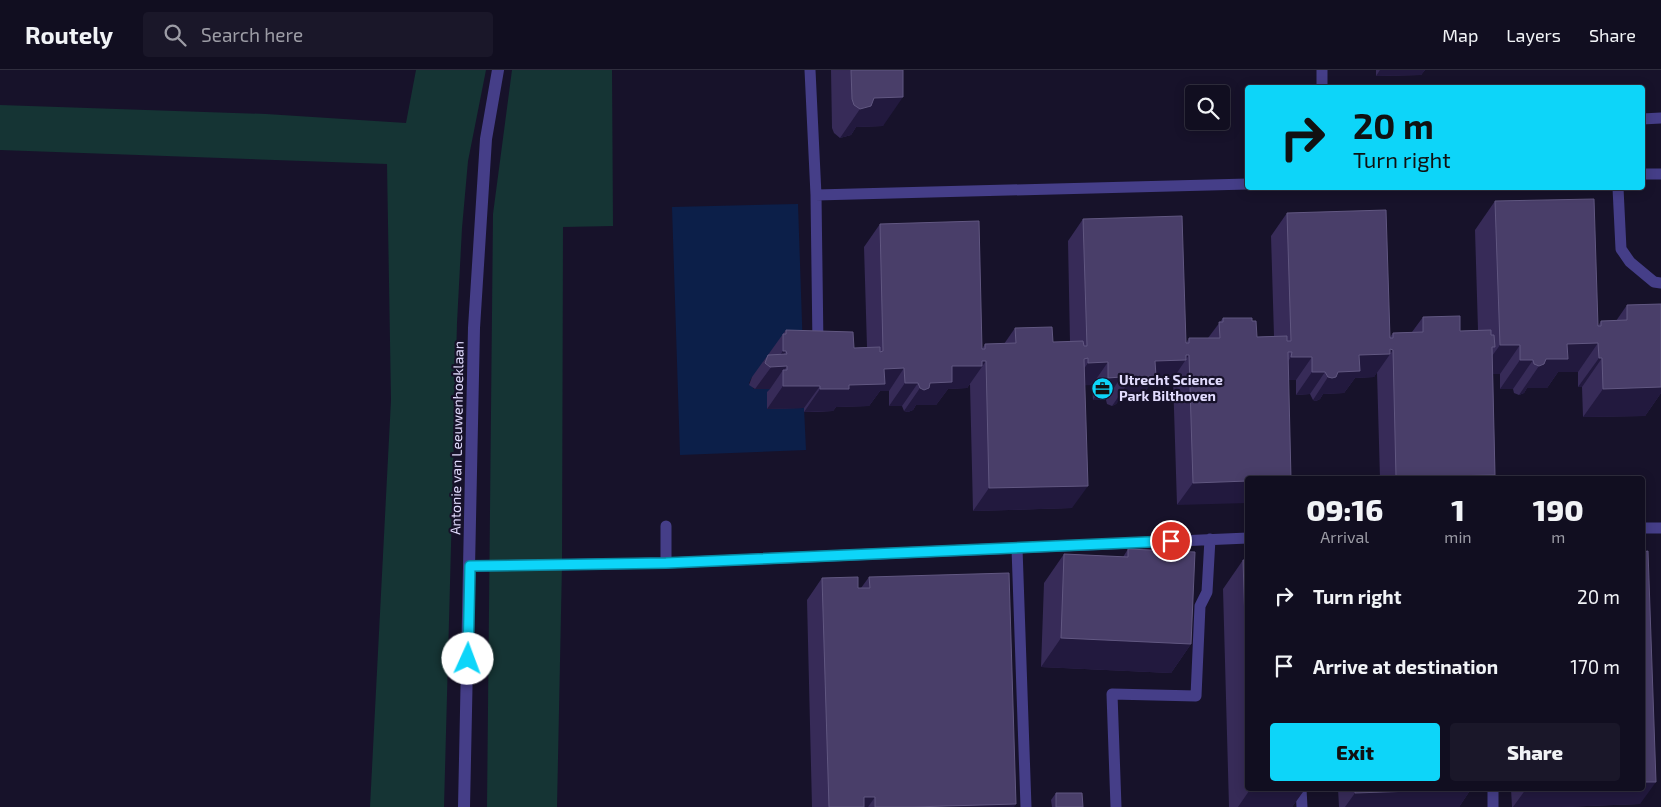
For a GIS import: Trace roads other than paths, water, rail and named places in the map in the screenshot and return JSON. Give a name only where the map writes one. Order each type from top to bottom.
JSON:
[{"type":"street","name":"Antonie van Leeuwenhoeklaan","points":[[464,807],[472,398],[479,221],[486,140],[498,70]]},
{"type":"lane","points":[[810,70],[816,195],[818,348]]},
{"type":"lane","points":[[1322,70],[1322,85]]},
{"type":"lane","points":[[1645,119],[1661,118]]},
{"type":"lane","points":[[1645,174],[1661,174]]},
{"type":"lane","points":[[816,195],[1245,184]]},
{"type":"lane","points":[[1618,190],[1621,249],[1630,262],[1654,282],[1661,283]]},
{"type":"lane","points":[[666,526],[666,563]]},
{"type":"lane","points":[[1645,528],[1661,528]]},
{"type":"lane","points":[[470,566],[666,563],[1245,538]]},
{"type":"lane","points":[[1116,807],[1112,694],[1196,696],[1200,606],[1207,592],[1210,539]]},
{"type":"lane","points":[[1017,548],[1026,807]]},
{"type":"lane","points":[[1301,791],[1302,807]]},
{"type":"lane","points":[[1493,791],[1494,807]]},
{"type":"water","points":[[798,204],[803,352],[752,377],[749,383],[754,389],[771,389],[767,393],[768,409],[804,408],[806,450],[680,455],[672,207]]},
{"type":"place","name":"Utrecht Science Park Bilthoven","points":[[1103,388]]}]
